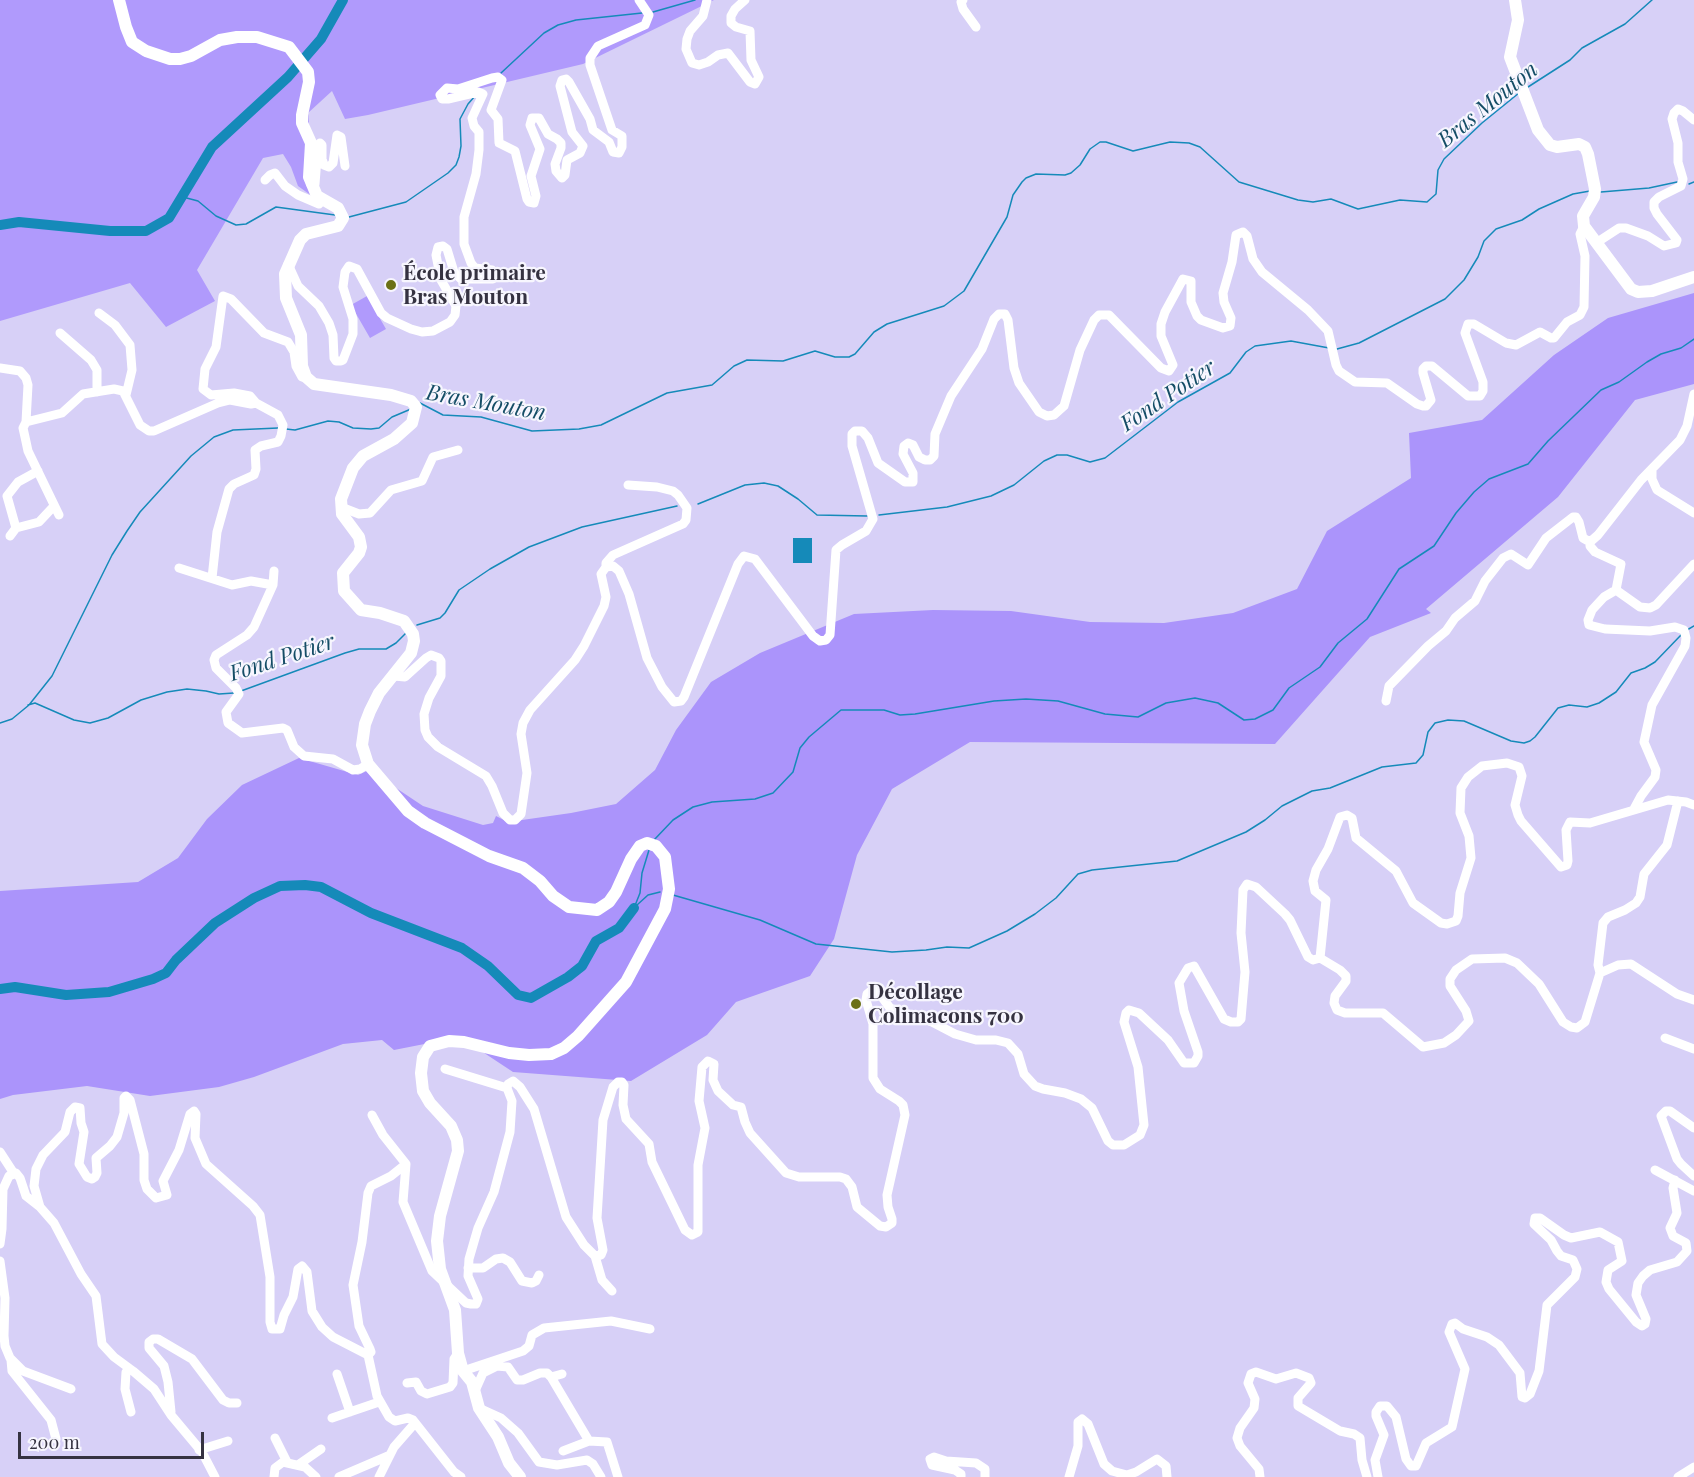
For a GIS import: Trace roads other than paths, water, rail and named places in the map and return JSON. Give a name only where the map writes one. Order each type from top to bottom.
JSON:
[{"type":"main road","points":[[119,0],[132,42],[146,51],[170,59],[180,59],[220,40],[257,37],[289,47],[308,72],[309,82],[302,123],[310,143],[309,177],[317,196],[338,208],[343,218],[338,226],[306,234],[300,240],[288,264],[285,274],[286,298],[301,335],[300,358],[306,376],[314,384],[391,395],[415,404],[416,407],[412,423],[394,439],[363,456],[353,468],[343,490],[340,507],[346,521],[359,537],[361,547],[359,554],[343,573],[344,591],[361,610],[398,618],[409,627],[414,641],[411,653],[374,702],[365,724],[362,745],[368,764],[408,811],[425,823],[489,856],[523,868],[568,907],[597,910],[609,902],[640,846],[647,843],[656,846],[665,857],[669,889],[665,909],[626,982],[578,1036],[564,1048],[551,1054],[529,1056],[449,1041],[430,1046],[425,1052],[421,1065],[423,1090],[430,1103],[452,1126],[457,1140],[456,1158],[438,1229],[437,1253],[455,1310],[458,1353],[463,1371],[472,1382],[479,1408],[498,1437],[509,1463],[520,1477]]},
{"type":"main road","points":[[1515,0],[1518,20],[1510,57],[1538,130],[1550,145],[1557,147],[1579,144],[1585,147],[1595,193],[1583,216],[1584,226],[1631,289],[1638,292],[1652,291],[1694,276]]},
{"type":"street","points":[[288,264],[298,286],[319,306],[329,323],[333,335],[333,358],[336,361],[343,360],[353,334],[353,319],[343,287],[345,272],[349,266],[357,269],[381,313],[387,318],[422,332],[433,331],[450,322],[455,315],[456,306],[441,280],[436,255],[438,247],[445,247],[454,273],[462,279],[493,279],[496,274],[492,270],[475,268],[464,244],[464,217],[476,174],[479,150],[479,132],[472,118],[483,94],[477,92],[448,99],[441,99],[440,95],[447,87],[458,89],[498,77],[502,80],[491,110],[498,119],[499,143],[515,151],[527,199],[534,203],[536,196],[531,176],[540,149],[530,125],[532,118],[539,118],[548,134],[561,143],[555,164],[556,171],[562,178],[565,175],[567,160],[580,153],[584,146],[572,132],[560,86],[562,80],[566,79],[569,82],[590,119],[593,130],[609,142],[613,152],[619,153],[622,147],[622,136],[612,130],[590,65],[590,58],[598,46],[645,25],[649,15],[639,0]]},
{"type":"street","points":[[707,0],[703,16],[687,39],[686,49],[692,63],[699,65],[718,55],[728,53],[750,82],[755,84],[759,77],[751,60],[750,30],[736,27],[731,23],[731,16],[735,9],[745,0]]},
{"type":"street","points":[[963,0],[961,2],[963,9],[976,27]]},
{"type":"street","points":[[1596,243],[1619,228],[1626,228],[1648,236],[1664,246],[1676,243],[1677,240],[1657,214],[1654,202],[1659,197],[1682,186],[1678,143],[1672,119],[1674,113],[1678,109],[1694,120]]},
{"type":"street","points":[[311,185],[315,184],[320,143],[324,165],[329,167],[333,163],[337,135],[341,137],[345,166]]},
{"type":"street","points":[[265,180],[275,173],[285,186],[298,195],[319,204],[322,200]]},
{"type":"street","points":[[606,567],[613,566],[619,571],[629,594],[646,658],[670,698],[674,702],[679,702],[684,697],[738,564],[744,556],[755,559],[813,636],[820,641],[828,638],[836,550],[866,531],[873,519],[852,446],[852,434],[858,430],[862,431],[868,438],[878,463],[905,482],[913,482],[913,473],[903,454],[904,446],[908,443],[913,445],[919,457],[925,460],[930,460],[934,456],[935,434],[951,396],[982,349],[994,319],[999,314],[1005,314],[1008,320],[1014,368],[1019,383],[1039,412],[1047,416],[1054,415],[1064,406],[1080,350],[1094,320],[1099,315],[1109,315],[1161,368],[1169,371],[1173,365],[1161,336],[1161,324],[1183,279],[1191,281],[1191,302],[1197,316],[1223,328],[1230,326],[1232,318],[1224,302],[1223,293],[1232,262],[1235,239],[1239,233],[1243,232],[1247,236],[1253,259],[1262,273],[1308,310],[1328,331],[1339,370],[1348,379],[1355,382],[1387,383],[1417,404],[1426,406],[1431,400],[1423,373],[1426,366],[1432,366],[1468,396],[1480,396],[1484,391],[1483,382],[1465,333],[1466,326],[1474,324],[1511,345],[1521,344],[1540,332],[1551,338],[1555,337],[1563,326],[1583,312],[1585,256],[1580,234],[1584,226]]},
{"type":"street","points":[[212,578],[217,532],[229,489],[255,472],[254,453],[257,448],[278,442],[283,425],[278,415],[256,403],[250,396],[228,393],[211,395],[203,389],[205,369],[216,347],[222,296],[231,299],[264,333],[288,342],[294,352],[298,371],[302,377],[310,380]]},
{"type":"street","points":[[99,313],[115,325],[130,345],[132,370],[126,395]]},
{"type":"street","points":[[60,333],[92,360],[97,370],[97,392]]},
{"type":"street","points":[[0,368],[20,371],[26,378],[28,385],[26,422],[23,428],[28,451],[56,510],[39,522],[16,528],[10,536]]},
{"type":"street","points":[[26,422],[62,413],[79,396],[119,389],[126,395],[140,426],[149,431],[154,431],[218,403],[230,400],[256,403]]},
{"type":"street","points":[[1590,542],[1641,480],[1684,433],[1694,394]]},
{"type":"street","points":[[340,507],[359,514],[370,513],[391,490],[422,481],[430,469],[430,461],[433,458],[458,450]]},
{"type":"street","points":[[1652,469],[1652,479],[1658,490],[1694,513]]},
{"type":"street","points":[[16,528],[4,493],[38,471]]},
{"type":"street","points":[[394,676],[405,677],[431,655],[439,658],[441,675],[429,698],[424,714],[425,730],[431,741],[438,747],[486,776],[503,813],[510,820],[515,820],[521,814],[527,773],[521,734],[523,723],[530,710],[575,660],[584,646],[604,606],[606,597],[601,574],[606,563],[613,555],[683,524],[686,520],[687,508],[673,491],[657,486],[628,485]]},
{"type":"street","points":[[1386,701],[1389,686],[1446,631],[1455,618],[1475,601],[1485,581],[1503,558],[1511,554],[1528,565],[1546,538],[1573,517],[1576,517],[1579,522],[1582,538],[1590,542]]},
{"type":"street","points":[[1590,542],[1595,552],[1621,564],[1616,590],[1604,597],[1592,610],[1588,620],[1589,625],[1650,631],[1675,627],[1685,634],[1684,646],[1652,705],[1644,742],[1656,771],[1655,777],[1634,809]]},
{"type":"street","points":[[1616,590],[1640,607],[1650,608],[1656,605],[1694,564]]},
{"type":"street","points":[[179,568],[232,585],[251,581],[273,585]]},
{"type":"street","points":[[274,571],[273,585],[254,627],[247,635],[216,656],[214,660],[216,668],[238,691],[226,711],[228,723],[242,733],[280,727],[287,730],[294,747],[304,756],[333,759],[354,770],[368,764]]},
{"type":"street","points":[[1320,958],[1326,900],[1315,891],[1313,881],[1340,817],[1347,815],[1352,818],[1356,838],[1396,871],[1413,903],[1441,923],[1447,924],[1456,921],[1460,892],[1471,864],[1471,844],[1461,818],[1460,794],[1464,782],[1482,766],[1507,763],[1518,767],[1522,776],[1515,805],[1518,815],[1561,867],[1564,867],[1568,861],[1566,830],[1570,822],[1590,823],[1668,800],[1694,805]]},
{"type":"street","points":[[595,1256],[601,1255],[603,1250],[597,1218],[603,1120],[613,1087],[618,1082],[624,1085],[623,1106],[626,1119],[649,1144],[652,1162],[688,1234],[695,1234],[699,1226],[698,1165],[705,1122],[699,1101],[702,1067],[708,1061],[714,1064],[713,1080],[718,1090],[733,1106],[741,1107],[750,1133],[786,1173],[808,1178],[846,1179],[852,1187],[857,1207],[880,1226],[886,1227],[891,1223],[887,1195],[905,1114],[899,1101],[880,1089],[873,1078],[873,1024],[866,1000],[868,992],[876,990],[890,1008],[932,1022],[966,1038],[1002,1040],[1008,1043],[1018,1054],[1024,1074],[1028,1079],[1043,1089],[1065,1092],[1086,1102],[1092,1108],[1108,1141],[1118,1146],[1131,1142],[1140,1135],[1144,1125],[1138,1067],[1124,1022],[1126,1013],[1129,1010],[1139,1013],[1168,1040],[1184,1063],[1194,1063],[1198,1052],[1184,1011],[1179,983],[1188,968],[1194,966],[1224,1019],[1235,1023],[1241,1019],[1245,972],[1241,941],[1244,886],[1249,884],[1256,887],[1285,914],[1305,953],[1313,960],[1320,958],[1346,976],[1346,981],[1335,996],[1334,1003],[1337,1010],[1345,1013],[1383,1013],[1393,1019],[1417,1043],[1429,1047],[1456,1035],[1469,1021],[1466,1011],[1450,986],[1450,979],[1456,970],[1472,959],[1505,958],[1517,963],[1539,984],[1563,1022],[1577,1028],[1585,1022],[1600,973],[1598,965],[1604,923],[1608,917],[1636,903],[1640,897],[1644,874],[1666,846],[1678,801]]},
{"type":"street","points":[[1600,973],[1618,964],[1631,964],[1677,994],[1694,1000]]},
{"type":"street","points":[[1665,1038],[1694,1049]]},
{"type":"street","points":[[445,1069],[507,1088]]},
{"type":"street","points":[[372,1115],[381,1133],[406,1164],[403,1202],[432,1270],[466,1303],[476,1304],[478,1295],[470,1282],[468,1268],[471,1249],[477,1228],[494,1192],[510,1132],[512,1101],[507,1088],[510,1082],[516,1082],[532,1104],[562,1208],[571,1227],[595,1256],[602,1280],[612,1291]]},
{"type":"street","points":[[40,1207],[34,1186],[36,1169],[43,1155],[65,1132],[70,1112],[75,1107],[81,1111],[84,1132],[79,1164],[87,1177],[92,1179],[97,1173],[96,1158],[117,1137],[125,1108],[124,1098],[128,1097],[132,1103],[144,1154],[144,1180],[147,1188],[156,1198],[167,1195],[163,1181],[179,1150],[190,1114],[194,1111],[196,1114],[195,1138],[206,1164],[254,1206],[260,1215],[270,1277],[272,1329],[280,1329],[293,1297],[298,1269],[302,1266],[307,1272],[312,1311],[322,1327],[333,1337],[368,1356]]},
{"type":"street","points":[[1694,1128],[1670,1111],[1666,1111],[1661,1116],[1677,1159],[1694,1176]]},
{"type":"street","points":[[0,1152],[13,1172],[20,1178],[26,1196],[40,1207],[59,1231],[81,1274],[96,1296],[102,1344],[114,1358],[154,1389],[199,1450],[215,1477]]},
{"type":"street","points":[[406,1164],[391,1176],[371,1186],[368,1193],[362,1242],[353,1286],[359,1326],[371,1352],[368,1356],[379,1402],[391,1419],[408,1418],[415,1423],[454,1472],[461,1477]]},
{"type":"street","points":[[1655,1170],[1694,1191]]},
{"type":"street","points":[[0,1244],[3,1189],[6,1179],[13,1172]]},
{"type":"street","points":[[1378,1477],[1375,1460],[1384,1435],[1376,1416],[1380,1406],[1387,1406],[1396,1417],[1406,1459],[1411,1466],[1416,1466],[1426,1443],[1452,1427],[1465,1369],[1449,1332],[1452,1323],[1486,1337],[1498,1345],[1520,1373],[1522,1397],[1525,1398],[1530,1394],[1539,1371],[1547,1305],[1575,1277],[1578,1269],[1573,1260],[1561,1256],[1551,1240],[1534,1224],[1535,1218],[1540,1218],[1571,1238],[1600,1232],[1618,1242],[1622,1261],[1608,1270],[1606,1282],[1636,1322],[1642,1326],[1645,1324],[1646,1318],[1636,1295],[1638,1283],[1650,1270],[1677,1262],[1687,1251],[1686,1243],[1673,1236],[1670,1228],[1677,1213],[1673,1188],[1675,1180]]},
{"type":"street","points":[[468,1268],[483,1268],[496,1259],[503,1258],[510,1262],[522,1281],[532,1283],[539,1275]]},
{"type":"street","points":[[0,1260],[5,1298],[5,1346],[12,1371],[51,1420],[56,1439]]},
{"type":"street","points":[[463,1371],[523,1351],[529,1346],[532,1335],[544,1328],[611,1320],[650,1329]]},
{"type":"street","points":[[171,1415],[164,1366],[149,1348],[149,1342],[153,1339],[158,1339],[192,1359],[223,1400],[237,1403]]},
{"type":"street","points":[[407,1383],[416,1382],[427,1394],[450,1387],[453,1383],[454,1359],[458,1353]]},
{"type":"street","points":[[10,1358],[23,1371],[71,1389]]},
{"type":"street","points":[[475,1391],[483,1373],[497,1366],[508,1367],[517,1380],[547,1373],[589,1441]]},
{"type":"street","points":[[130,1370],[126,1372],[124,1382],[131,1413]]},
{"type":"street","points":[[1260,1477],[1259,1469],[1240,1446],[1237,1438],[1240,1428],[1254,1408],[1255,1399],[1248,1383],[1251,1374],[1256,1372],[1276,1379],[1296,1373],[1311,1379],[1311,1383],[1298,1398],[1298,1406],[1340,1431],[1360,1438],[1362,1460],[1367,1477]]},
{"type":"street","points":[[337,1374],[351,1412]]},
{"type":"street","points":[[551,1377],[562,1374]]},
{"type":"street","points":[[332,1418],[379,1402]]},
{"type":"street","points":[[479,1408],[501,1418],[518,1433],[539,1462],[557,1465],[587,1460],[593,1464],[602,1477]]},
{"type":"street","points":[[1069,1477],[1078,1446],[1078,1422],[1082,1419],[1088,1424],[1104,1464],[1112,1471],[1127,1475],[1157,1459],[1166,1466],[1167,1477]]},
{"type":"street","points":[[379,1477],[388,1456],[415,1423]]},
{"type":"street","points":[[275,1438],[287,1462]]},
{"type":"street","points":[[199,1450],[228,1441]]},
{"type":"street","points":[[563,1452],[589,1441],[607,1442],[618,1477]]},
{"type":"street","points":[[298,1465],[321,1449]]},
{"type":"street","points":[[339,1477],[388,1456]]},
{"type":"street","points":[[961,1477],[960,1473],[955,1470],[932,1466],[930,1459],[934,1457],[946,1461],[976,1462],[985,1469],[985,1477]]},
{"type":"street","points":[[274,1477],[277,1465],[287,1462],[309,1470],[316,1477]]},
{"type":"street","points":[[1678,1477],[1694,1467]]},
{"type":"water","points":[[793,538],[812,538],[812,563],[793,563]]},
{"type":"waterway","points":[[0,225],[19,222],[110,231],[146,231],[169,218],[212,147],[288,77],[321,39],[343,0]]},
{"type":"waterway","points":[[653,12],[695,0]]},
{"type":"waterway","name":"Bras Mouton","points":[[1528,87],[1570,60],[1582,48],[1625,24],[1652,0]]},
{"type":"waterway","points":[[501,73],[544,33],[558,25],[576,20],[642,13]]},
{"type":"waterway","name":"Bras Mouton","points":[[420,403],[443,415],[481,417],[532,431],[579,429],[601,425],[667,393],[712,385],[734,366],[747,360],[783,361],[815,351],[835,357],[849,357],[855,354],[874,332],[887,324],[944,306],[964,291],[1007,217],[1013,195],[1022,182],[1036,174],[1065,175],[1071,173],[1080,165],[1090,149],[1100,142],[1133,151],[1170,142],[1189,143],[1200,147],[1239,182],[1298,200],[1313,202],[1331,199],[1358,209],[1400,200],[1427,202],[1436,194],[1438,170],[1444,159],[1482,123],[1519,93]]},
{"type":"waterway","points":[[349,217],[406,202],[448,173],[456,165],[459,157],[460,119],[475,96]]},
{"type":"waterway","name":"Fond Potier","points":[[1601,192],[1649,188],[1677,182]]},
{"type":"waterway","name":"Fond Potier","points":[[1689,184],[1694,182]]},
{"type":"waterway","name":"Fond Potier","points":[[1337,349],[1359,343],[1445,299],[1464,280],[1478,257],[1484,241],[1496,229],[1522,220],[1539,209],[1573,194],[1590,191]]},
{"type":"waterway","points":[[183,197],[198,201],[216,216],[236,225],[246,224],[276,207],[335,215]]},
{"type":"waterway","points":[[654,840],[673,820],[693,807],[712,802],[755,799],[773,793],[793,772],[800,748],[809,737],[841,710],[884,710],[900,715],[994,701],[1026,699],[1058,701],[1105,714],[1138,717],[1166,703],[1195,698],[1218,703],[1244,720],[1255,719],[1273,710],[1289,688],[1320,667],[1338,643],[1367,619],[1399,569],[1434,546],[1456,513],[1489,479],[1528,464],[1548,441],[1601,390],[1619,382],[1661,354],[1681,348],[1694,339]]},
{"type":"waterway","name":"Fond Potier","points":[[879,515],[947,507],[991,496],[1014,485],[1044,461],[1057,455],[1067,455],[1090,462],[1105,458],[1178,402],[1230,373],[1246,352],[1255,346],[1291,341],[1329,348]]},
{"type":"waterway","name":"Bras Mouton","points":[[286,429],[295,430],[328,421],[339,422],[353,428],[379,428],[392,417],[411,409]]},
{"type":"waterway","name":"Bras Mouton","points":[[0,723],[12,719],[29,705],[52,676],[112,555],[127,531],[140,512],[191,456],[214,437],[233,430],[278,428]]},
{"type":"waterway","name":"Fond Potier","points":[[698,504],[745,485],[764,483],[778,486],[817,515],[867,516]]},
{"type":"waterway","name":"Fond Potier","points":[[417,625],[440,618],[459,590],[529,547],[582,527],[677,506]]},
{"type":"waterway","points":[[1687,630],[1694,626]]},
{"type":"waterway","name":"Fond Potier","points":[[241,691],[345,653],[359,649],[386,649],[406,633]]},
{"type":"waterway","points":[[673,895],[760,920],[816,944],[892,952],[947,947],[969,948],[1007,931],[1035,914],[1056,898],[1078,874],[1092,870],[1177,861],[1246,832],[1282,806],[1312,791],[1330,788],[1382,767],[1416,763],[1423,755],[1428,732],[1435,723],[1448,720],[1464,721],[1511,741],[1524,743],[1530,741],[1558,708],[1569,705],[1587,707],[1599,703],[1616,692],[1631,673],[1655,662],[1681,635]]},
{"type":"waterway","name":"Fond Potier","points":[[28,705],[35,703],[74,720],[90,723],[108,718],[141,700],[167,692],[187,689],[219,694],[234,693]]},
{"type":"waterway","points":[[634,908],[640,893],[642,873],[649,850]]},
{"type":"waterway","points":[[0,989],[15,987],[66,995],[109,992],[153,979],[166,973],[176,960],[215,923],[254,898],[280,886],[305,885],[321,887],[371,913],[462,948],[488,966],[518,995],[531,998],[568,977],[582,966],[596,941],[619,928],[634,908]]},
{"type":"waterway","points":[[637,905],[648,895],[660,892]]},
{"type":"place","name":"École primaire Bras Mouton","points":[[391,285]]},
{"type":"place","name":"Décollage Colimacons 700","points":[[856,1004]]}]
